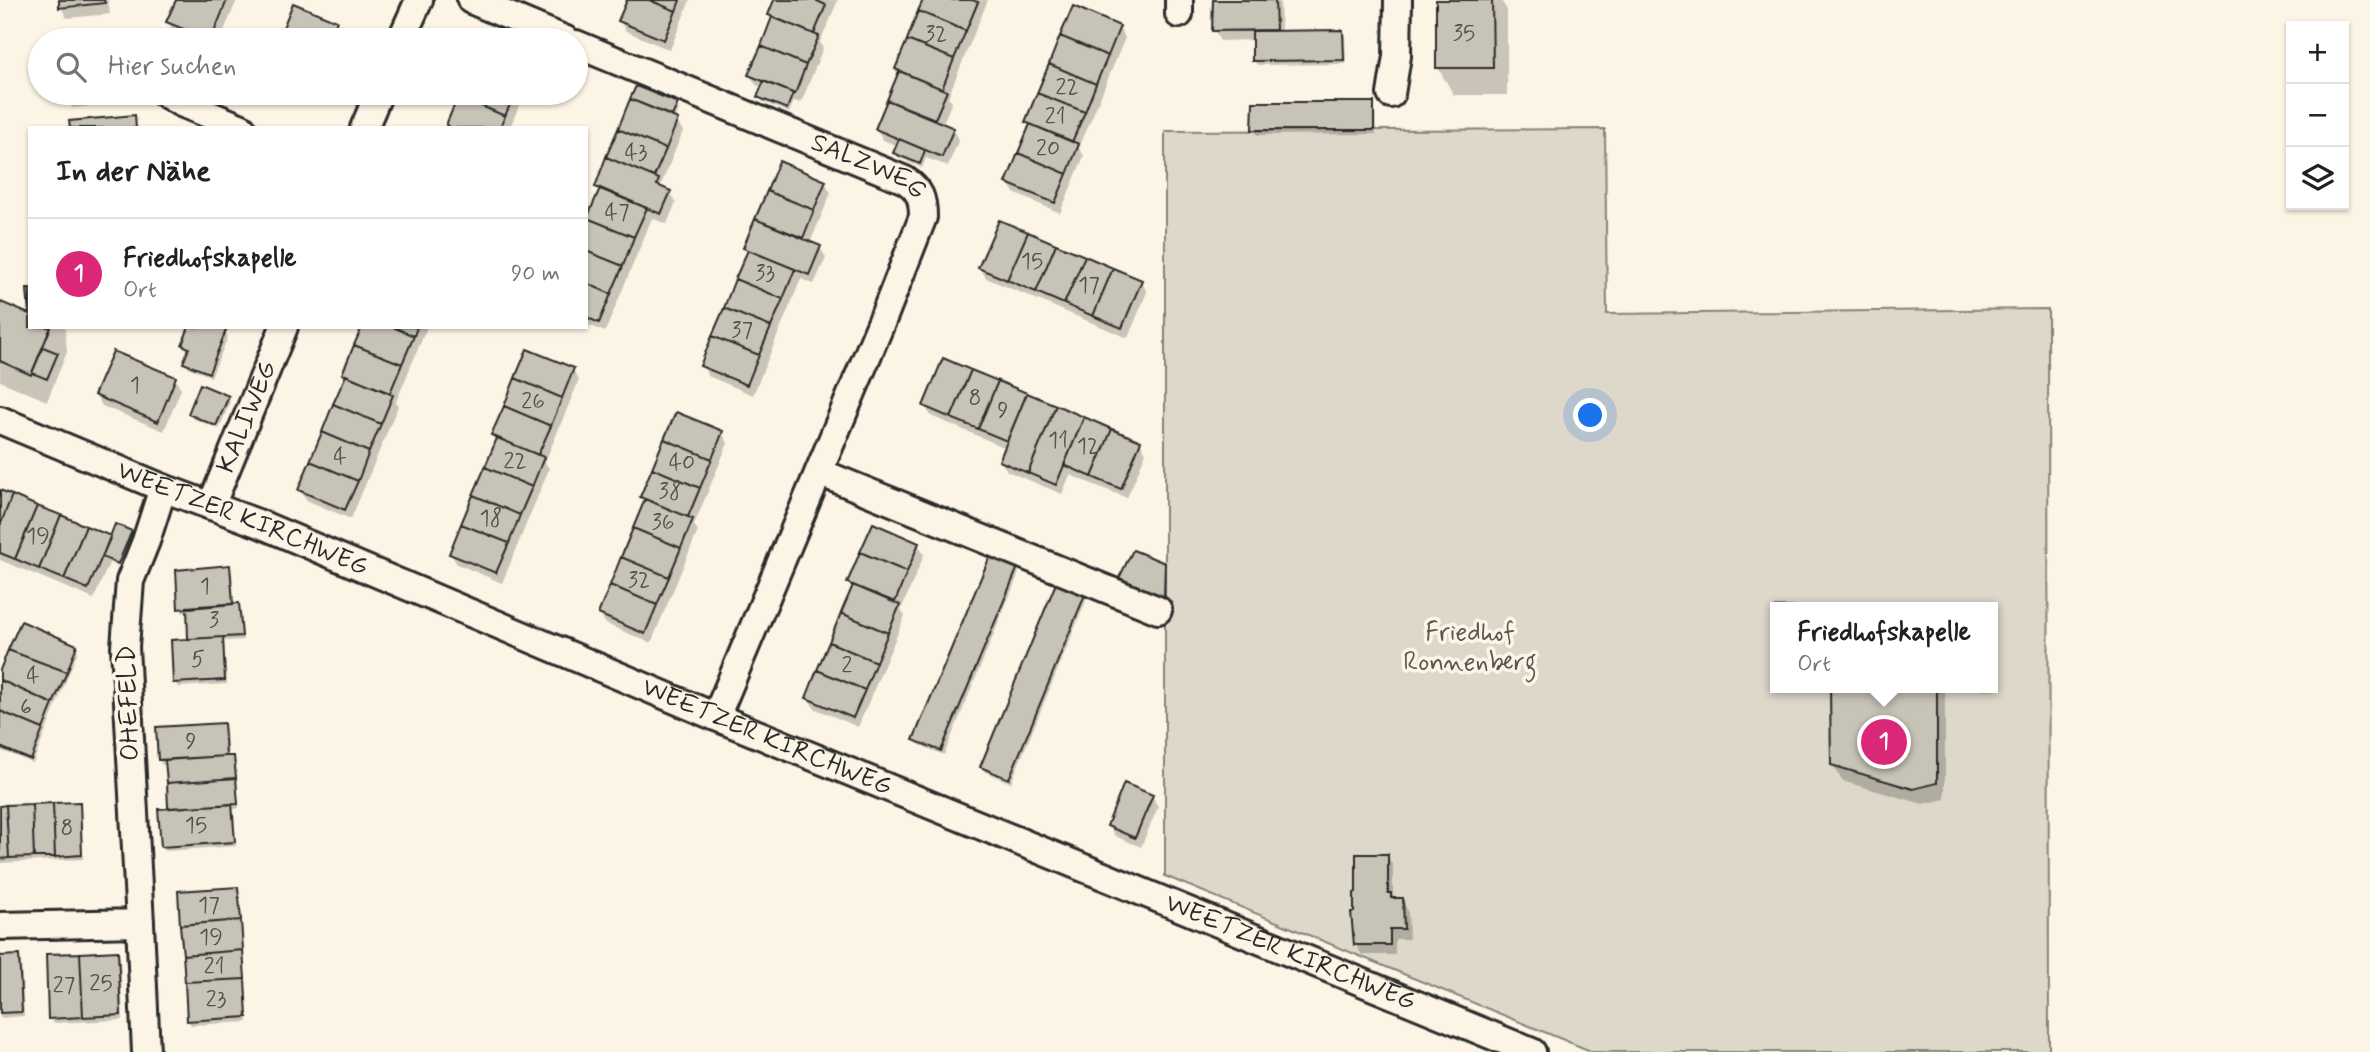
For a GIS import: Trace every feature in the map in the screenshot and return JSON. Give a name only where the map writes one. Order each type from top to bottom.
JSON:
[{"type":"street","points":[[406,28],[419,0]]},
{"type":"street","points":[[471,0],[538,28]]},
{"type":"street","points":[[1391,94],[1397,56],[1398,0]]},
{"type":"street","name":"SALZWEG","points":[[588,49],[905,180],[915,187],[923,199],[923,217],[716,718]]},
{"type":"street","points":[[186,105],[237,126]]},
{"type":"street","points":[[365,126],[374,105]]},
{"type":"street","name":"KALIWEG","points":[[211,506],[283,329]]},
{"type":"street","name":"WEETZER KIRCHWEG","points":[[0,420],[163,488],[260,524],[716,718],[1532,1052]]},
{"type":"street","points":[[819,472],[1158,610]]},
{"type":"street","name":"OHEFELD","points":[[146,1052],[125,647],[130,581],[163,488]]},
{"type":"street","points":[[0,926],[141,923]]},
{"type":"green space","name":"Friedhof Ronnenberg","points":[[1605,129],[1607,314],[2048,309],[2049,1052],[1593,1052],[1165,876],[1165,131]]},
{"type":"building","points":[[59,0],[104,0],[105,3],[59,8]]},
{"type":"building","points":[[176,0],[227,0],[216,28],[181,28],[166,22]]},
{"type":"building","points":[[627,0],[649,0],[676,11],[664,40],[618,21]]},
{"type":"building","points":[[649,0],[680,0],[676,11]]},
{"type":"building","points":[[774,0],[815,0],[826,5],[814,34],[768,15]]},
{"type":"building","points":[[923,0],[978,2],[966,31],[918,11]]},
{"type":"building","points":[[1213,0],[1275,0],[1276,30],[1212,31]]},
{"type":"building","points":[[1436,0],[1492,0],[1493,68],[1436,68]]},
{"type":"building","points":[[293,3],[337,21],[334,28],[283,28]]},
{"type":"building","points":[[1073,6],[1120,26],[1108,56],[1060,36]]},
{"type":"building","points":[[918,11],[966,31],[954,59],[907,40]]},
{"type":"building","points":[[772,17],[819,36],[806,65],[761,46]]},
{"type":"building","points":[[1343,30],[1344,60],[1252,61],[1252,31]]},
{"type":"building","points":[[1060,36],[1108,56],[1096,84],[1049,64]]},
{"type":"building","points":[[907,40],[954,59],[942,89],[895,69]]},
{"type":"building","points":[[761,46],[806,65],[795,94],[748,75]]},
{"type":"building","points":[[1049,64],[1096,84],[1085,112],[1037,93]]},
{"type":"building","points":[[899,71],[947,91],[935,119],[887,100]]},
{"type":"building","points":[[764,81],[793,93],[787,109],[757,97]]},
{"type":"building","points":[[636,86],[678,103],[672,116],[630,99]]},
{"type":"building","points":[[1037,93],[1085,112],[1072,142],[1025,122]]},
{"type":"building","points":[[630,99],[678,119],[666,149],[618,129]]},
{"type":"building","points":[[887,100],[954,128],[942,157],[875,129]]},
{"type":"building","points":[[1253,102],[1374,102],[1374,130],[1252,130]]},
{"type":"building","points":[[454,105],[479,105],[505,116],[501,126],[446,125]]},
{"type":"building","points":[[479,105],[510,105],[505,116]]},
{"type":"building","points":[[135,115],[136,126],[70,126],[69,121]]},
{"type":"building","points":[[1030,124],[1079,144],[1067,174],[1018,153]]},
{"type":"building","points":[[618,129],[666,149],[654,177],[606,157]]},
{"type":"building","points":[[899,139],[925,150],[920,164],[893,153]]},
{"type":"building","points":[[1018,153],[1067,174],[1055,203],[1006,183]]},
{"type":"building","points":[[606,157],[659,179],[657,185],[671,191],[661,214],[595,187]]},
{"type":"building","points":[[779,161],[826,181],[814,210],[767,191]]},
{"type":"building","points":[[600,188],[647,208],[634,237],[588,218]]},
{"type":"building","points":[[767,191],[814,210],[803,238],[755,219]]},
{"type":"building","points":[[588,218],[634,237],[623,266],[588,252]]},
{"type":"building","points":[[755,219],[821,246],[809,275],[743,248]]},
{"type":"building","points":[[999,220],[1028,232],[1007,280],[978,268]]},
{"type":"building","points":[[1028,232],[1056,244],[1036,292],[1007,280]]},
{"type":"building","points":[[1056,244],[1085,256],[1064,304],[1036,292]]},
{"type":"building","points":[[748,250],[795,269],[783,299],[735,279]]},
{"type":"building","points":[[588,252],[623,266],[611,294],[588,284]]},
{"type":"building","points":[[1085,256],[1113,268],[1093,316],[1064,304]]},
{"type":"building","points":[[1113,268],[1142,280],[1122,328],[1093,316]]},
{"type":"building","points":[[735,279],[783,299],[771,327],[724,308]]},
{"type":"building","points":[[588,284],[611,294],[599,323],[588,318]]},
{"type":"building","points":[[1,302],[28,314],[28,329],[50,329],[31,375],[0,361]]},
{"type":"building","points":[[724,308],[771,327],[759,355],[712,336]]},
{"type":"building","points":[[188,329],[226,330],[209,373],[183,363],[189,348],[182,345]]},
{"type":"building","points":[[361,329],[398,329],[414,336],[402,364],[354,345]]},
{"type":"building","points":[[398,329],[416,329],[414,336]]},
{"type":"building","points":[[712,336],[759,355],[747,385],[700,366]]},
{"type":"building","points":[[354,345],[402,364],[390,393],[342,374]]},
{"type":"building","points":[[43,347],[58,353],[47,379],[32,373]]},
{"type":"building","points":[[527,349],[574,368],[562,398],[515,378]]},
{"type":"building","points":[[113,351],[176,377],[158,422],[94,395]]},
{"type":"building","points":[[943,358],[971,370],[951,418],[923,406]]},
{"type":"building","points":[[971,370],[998,381],[978,429],[951,418]]},
{"type":"building","points":[[346,375],[393,395],[381,424],[333,404]]},
{"type":"building","points":[[515,378],[562,398],[551,426],[504,406]]},
{"type":"building","points":[[998,381],[1027,393],[1007,441],[978,429]]},
{"type":"building","points":[[200,384],[229,396],[216,426],[188,414]]},
{"type":"building","points":[[1027,393],[1056,405],[1028,473],[999,461]]},
{"type":"building","points":[[333,404],[381,424],[369,452],[322,432]]},
{"type":"building","points":[[1056,405],[1084,417],[1056,485],[1028,473]]},
{"type":"building","points":[[504,406],[551,426],[538,455],[491,435]]},
{"type":"building","points":[[676,412],[723,431],[712,459],[664,439]]},
{"type":"building","points":[[1084,417],[1112,429],[1092,477],[1064,465]]},
{"type":"building","points":[[1112,429],[1141,441],[1121,489],[1092,477]]},
{"type":"building","points":[[322,432],[369,452],[358,481],[310,461]]},
{"type":"building","points":[[497,438],[544,457],[532,487],[485,467]]},
{"type":"building","points":[[664,439],[712,459],[700,488],[652,468]]},
{"type":"building","points":[[310,461],[358,481],[345,510],[298,490]]},
{"type":"building","points":[[485,467],[532,487],[520,515],[473,495]]},
{"type":"building","points":[[652,468],[700,488],[688,517],[640,497]]},
{"type":"building","points":[[0,490],[12,495],[0,526]]},
{"type":"building","points":[[12,495],[37,506],[15,559],[0,553],[0,526]]},
{"type":"building","points":[[473,495],[520,515],[509,543],[461,524]]},
{"type":"building","points":[[645,499],[693,519],[681,548],[633,528]]},
{"type":"building","points":[[37,506],[61,515],[39,569],[15,559]]},
{"type":"building","points":[[61,515],[86,526],[64,579],[39,569]]},
{"type":"building","points":[[873,523],[919,543],[907,572],[860,552]]},
{"type":"building","points":[[115,524],[132,531],[118,564],[102,557]]},
{"type":"building","points":[[461,524],[509,543],[496,573],[449,554]]},
{"type":"building","points":[[86,526],[111,536],[88,589],[64,579]]},
{"type":"building","points":[[633,528],[681,548],[669,577],[621,557]]},
{"type":"building","points":[[1133,550],[1165,563],[1164,597],[1119,578]]},
{"type":"building","points":[[860,552],[907,572],[895,602],[847,583]]},
{"type":"building","points":[[990,556],[1018,567],[941,751],[913,740]]},
{"type":"building","points":[[621,557],[669,577],[657,605],[610,585]]},
{"type":"building","points":[[230,565],[233,604],[178,609],[176,570]]},
{"type":"building","points":[[1056,583],[1085,595],[1009,779],[980,767]]},
{"type":"building","points":[[610,585],[657,605],[645,634],[598,614]]},
{"type":"building","points":[[853,585],[900,605],[888,633],[841,613]]},
{"type":"building","points":[[239,603],[242,636],[188,639],[187,607]]},
{"type":"building","points":[[841,613],[888,633],[876,662],[829,642]]},
{"type":"building","points":[[21,621],[77,645],[67,672],[8,650]]},
{"type":"building","points":[[223,637],[225,680],[173,683],[171,640]]},
{"type":"building","points":[[829,642],[876,662],[865,690],[817,670]]},
{"type":"building","points":[[8,650],[67,672],[53,704],[0,680],[0,670]]},
{"type":"building","points":[[817,670],[865,690],[853,718],[806,698]]},
{"type":"building","points":[[0,680],[53,704],[43,729],[0,711]]},
{"type":"building","points":[[1830,693],[1937,693],[1937,783],[1913,789],[1831,765]]},
{"type":"building","points":[[0,711],[43,729],[31,760],[0,747]]},
{"type":"building","points":[[224,723],[226,756],[158,760],[156,727]]},
{"type":"building","points":[[234,756],[236,778],[167,783],[165,760]]},
{"type":"building","points":[[236,778],[238,804],[168,808],[167,783]]},
{"type":"building","points":[[1124,783],[1153,795],[1135,838],[1107,826]]},
{"type":"building","points":[[80,802],[82,855],[55,857],[53,803]]},
{"type":"building","points":[[53,803],[55,857],[34,857],[32,804]]},
{"type":"building","points":[[32,804],[34,857],[9,858],[6,805]]},
{"type":"building","points":[[232,804],[235,842],[161,847],[158,809]]},
{"type":"building","points":[[6,805],[9,858],[0,859],[0,806]]},
{"type":"building","points":[[1356,854],[1388,854],[1388,893],[1391,893],[1391,898],[1403,898],[1404,929],[1390,929],[1390,945],[1354,945],[1351,912],[1354,912],[1356,892]]},
{"type":"building","points":[[238,887],[241,920],[180,925],[178,891]]},
{"type":"building","points":[[241,920],[243,950],[183,955],[180,925]]},
{"type":"building","points":[[243,950],[245,979],[185,982],[183,955]]},
{"type":"building","points":[[118,951],[121,1015],[83,1017],[80,953]]},
{"type":"building","points":[[80,953],[83,1017],[48,1019],[46,954]]},
{"type":"building","points":[[19,955],[22,1012],[0,1013],[0,956]]},
{"type":"building","points":[[245,979],[247,1017],[187,1021],[185,982]]},
{"type":"place","name":"Friedhofskapelle","points":[[1884,742]]}]
